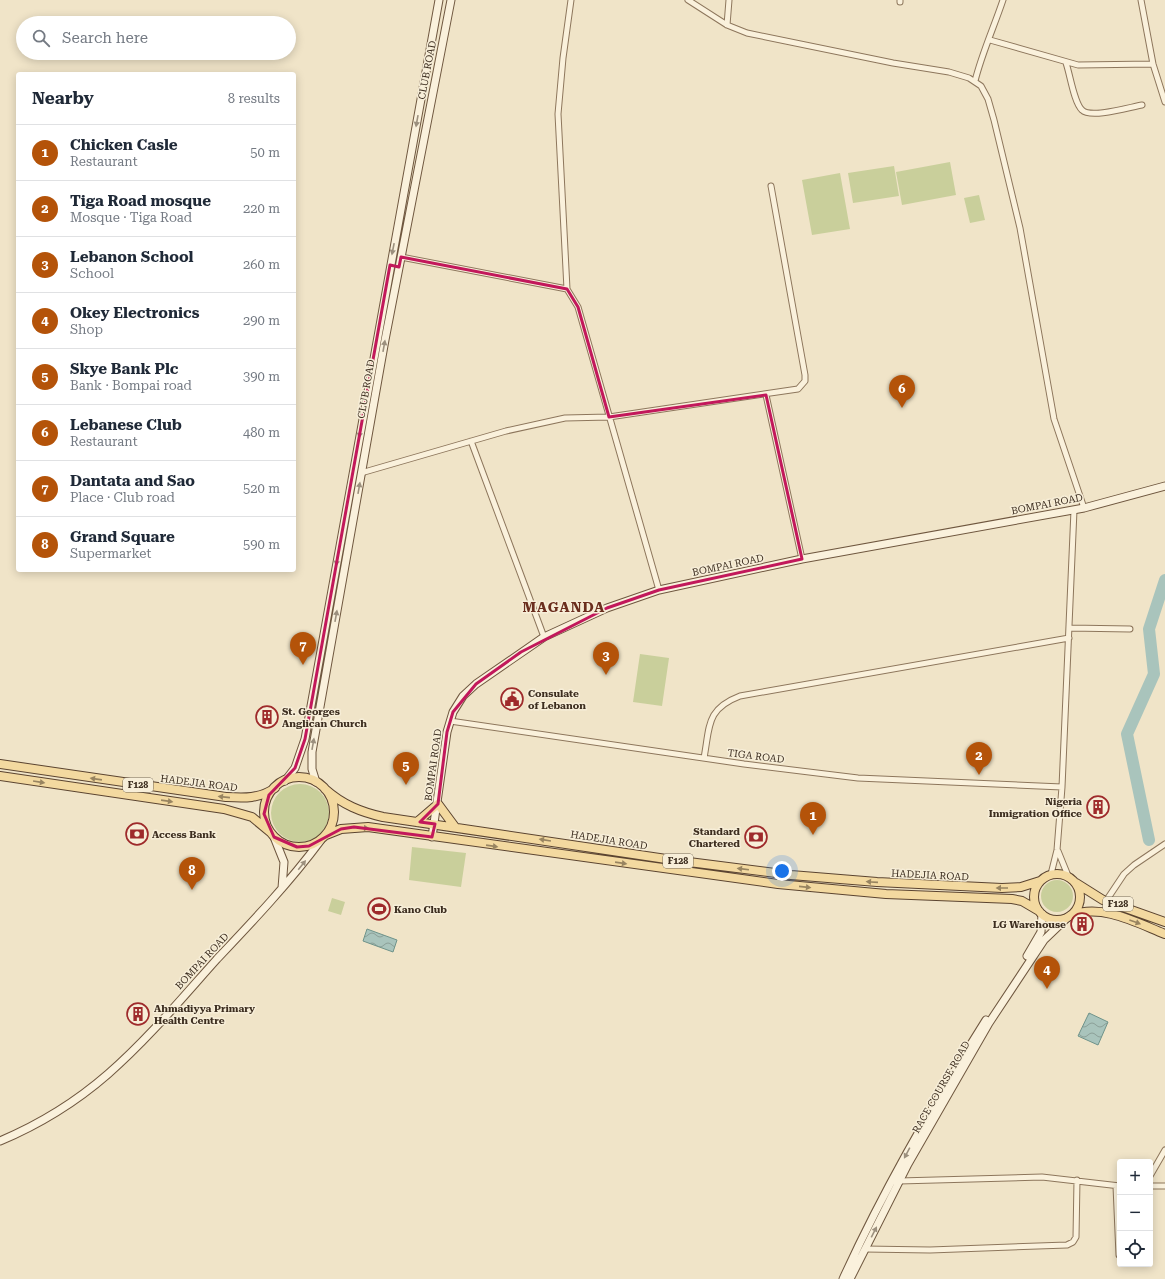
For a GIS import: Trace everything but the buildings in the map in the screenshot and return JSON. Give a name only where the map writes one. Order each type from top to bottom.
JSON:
[{"type":"main road","points":[[285,781],[296,768],[305,739],[439,0]]},
{"type":"main road","name":"CLUB ROAD","points":[[316,782],[312,769],[312,752],[399,267],[451,0]]},
{"type":"main road","points":[[390,265],[399,267]]},
{"type":"main road","name":"BOMPAI ROAD","points":[[432,838],[450,721],[463,696],[476,684],[544,637],[607,608],[659,590],[802,559],[1084,508],[1165,486]]},
{"type":"main road","points":[[320,653],[329,655]]},
{"type":"main road","name":"HADEJIA ROAD","points":[[0,764],[226,797],[256,797],[275,788]]},
{"type":"main road","name":"F128","points":[[0,776],[224,809],[252,817],[285,844],[297,847],[309,846],[323,838]]},
{"type":"main road","name":"F128","points":[[275,788],[285,781],[293,778],[305,778],[316,782],[325,789]]},
{"type":"main road","points":[[275,788],[269,795],[264,814],[284,862],[282,888]]},
{"type":"main road","points":[[323,838],[331,827],[334,817],[331,797],[325,789]]},
{"type":"main road","name":"HADEJIA ROAD","points":[[325,789],[337,800],[364,813],[680,861],[843,880],[1002,888],[1021,887],[1040,881]]},
{"type":"main road","points":[[417,822],[438,804],[455,827]]},
{"type":"main road","name":"HADEJIA ROAD","points":[[323,838],[341,829],[354,827],[368,828],[432,838],[778,884],[886,894],[1012,899],[1026,903],[1040,912]]},
{"type":"main road","name":"BOMPAI ROAD","points":[[0,1141],[26,1129],[67,1104],[108,1074],[166,1015],[282,888],[323,838]]},
{"type":"main road","name":"F128","points":[[1040,881],[1051,874],[1058,874],[1072,880],[1095,896],[1106,901],[1165,922]]},
{"type":"main road","points":[[1069,916],[1076,910],[1080,896],[1072,880]]},
{"type":"main road","points":[[1040,881],[1034,896],[1035,904],[1040,912]]},
{"type":"main road","name":"F128","points":[[1040,912],[1055,919],[1082,911],[1103,912],[1165,934]]},
{"type":"main road","name":"RACE COURSE ROAD","points":[[843,1279],[872,1218],[929,1113],[1039,938],[1041,932],[1040,912]]},
{"type":"main road","name":"RACE COURSE ROAD","points":[[850,1279],[940,1107],[1003,1000],[1044,940],[1069,916]]},
{"type":"street","points":[[571,0],[558,114],[567,289],[574,298],[578,307],[659,590]]},
{"type":"street","points":[[688,0],[727,25],[747,33],[893,63],[949,72],[975,81],[981,86],[988,99],[994,120],[1020,228],[1054,419],[1084,508]]},
{"type":"street","points":[[727,25],[729,0]]},
{"type":"street","points":[[975,81],[982,54],[990,40],[1004,0]]},
{"type":"street","points":[[1141,0],[1153,64],[1165,102]]},
{"type":"street","points":[[990,40],[1066,63],[1087,65],[1153,64]]},
{"type":"street","points":[[1066,63],[1077,101],[1081,109],[1085,112],[1094,114],[1142,105]]},
{"type":"street","points":[[361,473],[506,430],[566,418],[609,417],[766,395],[798,389],[805,381],[806,375],[771,186]]},
{"type":"street","points":[[401,257],[567,289]]},
{"type":"street","points":[[766,395],[802,559]]},
{"type":"street","points":[[471,441],[544,637]]},
{"type":"street","points":[[1051,874],[1057,850],[1062,787],[1070,638],[1074,510]]},
{"type":"street","points":[[1070,628],[1130,629]]},
{"type":"street","points":[[704,758],[714,714],[722,704],[740,696],[1070,638]]},
{"type":"street","name":"TIGA ROAD","points":[[450,721],[704,758],[858,778],[1062,787]]},
{"type":"street","points":[[1106,901],[1124,874],[1134,865],[1165,844]]},
{"type":"street","points":[[1057,850],[1072,880]]},
{"type":"street","points":[[1153,1171],[1165,1150]]},
{"type":"street","points":[[900,1181],[1042,1177],[1117,1186]]},
{"type":"street","points":[[865,1249],[930,1250],[1067,1245],[1073,1242],[1076,1237],[1077,1180]]},
{"type":"street","points":[[1153,1186],[1165,1186]]},
{"type":"street","points":[[1118,1195],[1118,1231]]},
{"type":"highlighted area","points":[[401,257],[567,289],[578,307],[609,417],[766,395],[802,559],[659,590],[607,608],[521,652],[476,684],[453,712],[447,732],[438,804],[420,822],[435,824],[432,837],[354,827],[341,829],[309,846],[297,847],[274,837],[264,814],[269,795],[295,768],[305,739],[390,265],[399,267]]},
{"type":"green space","points":[[950,162],[956,195],[902,205],[896,172]]},
{"type":"green space","points":[[894,166],[899,196],[853,203],[848,173]]},
{"type":"green space","points":[[840,173],[850,229],[812,235],[802,180]]},
{"type":"green space","points":[[979,195],[985,220],[970,223],[964,198]]},
{"type":"green space","points":[[640,654],[669,658],[662,706],[633,702]]},
{"type":"green space","points":[[300,784],[311,786],[324,797],[327,802],[329,813],[327,824],[316,837],[311,840],[300,842],[289,840],[276,829],[273,824],[271,813],[273,802],[284,789],[289,786]]},
{"type":"green space","points":[[412,847],[466,853],[461,887],[409,880]]},
{"type":"green space","points":[[1054,880],[1060,880],[1069,884],[1073,896],[1069,908],[1060,912],[1054,912],[1045,908],[1041,899],[1041,893],[1045,884]]},
{"type":"green space","points":[[332,898],[345,902],[341,915],[328,911]]},
{"type":"water","points":[[367,929],[397,940],[393,952],[363,941]]},
{"type":"water","points":[[1089,1013],[1108,1022],[1098,1045],[1078,1036]]},
{"type":"waterway","points":[[1149,840],[1127,734],[1154,674],[1149,629],[1165,580]]},
{"type":"place","name":"Lebanese Club","points":[[902,408]]},
{"type":"place","name":"Dantata and Sao","points":[[303,665]]},
{"type":"place","name":"Lebanon School","points":[[606,675]]},
{"type":"place","name":"Consulate of Lebanon","points":[[512,699]]},
{"type":"place","name":"St. Georges Anglican Church","points":[[267,717]]},
{"type":"place","name":"Tiga Road mosque","points":[[979,775]]},
{"type":"place","name":"Skye Bank Plc","points":[[406,785]]},
{"type":"place","name":"Nigeria Inmigration Office","points":[[1098,807]]},
{"type":"place","name":"Access Bank","points":[[137,834]]},
{"type":"place","name":"Chicken Casle","points":[[813,835]]},
{"type":"place","name":"Standard Chartered","points":[[756,837]]},
{"type":"place","name":"Grand Square","points":[[192,890]]},
{"type":"place","name":"Kano Club","points":[[379,909]]},
{"type":"place","name":"LG Warehouse","points":[[1082,924]]},
{"type":"place","name":"Okey Electronics","points":[[1047,989]]},
{"type":"place","name":"Ahmadiyya Primary Health Centre","points":[[138,1014]]},
{"type":"district","name":"MAGANDA","points":[[564,607]]}]
